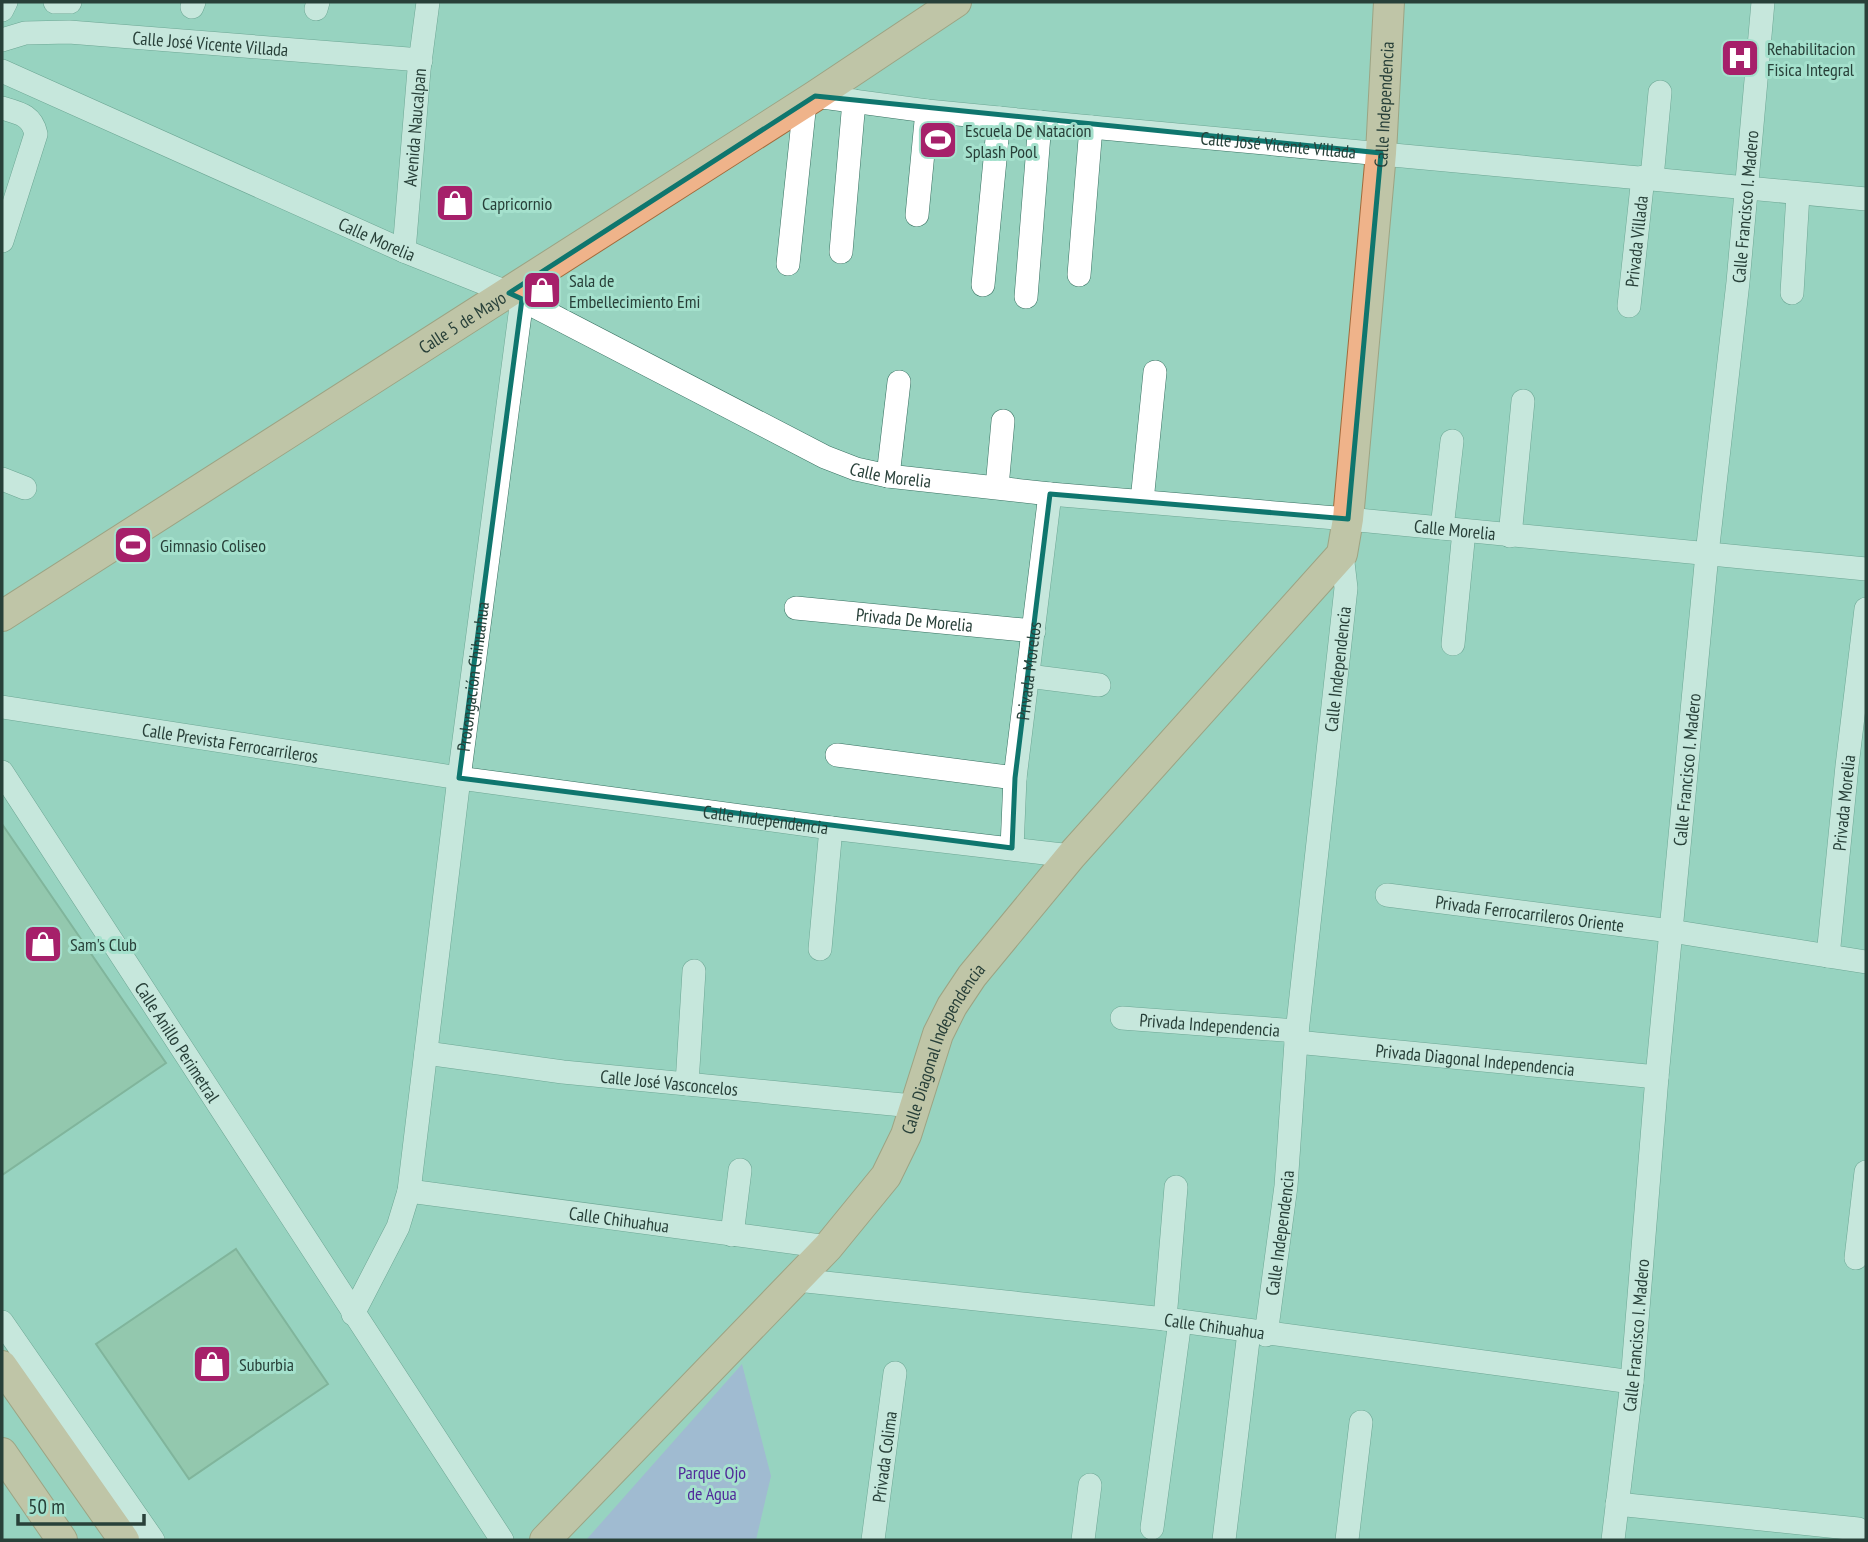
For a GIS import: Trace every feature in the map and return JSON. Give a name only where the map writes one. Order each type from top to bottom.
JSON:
[{"type":"main road","name":"Calle 5 de Mayo","points":[[2,616],[516,296],[956,2]]},
{"type":"main road","name":"Calle Independencia","points":[[1342,554],[1348,519],[1381,153],[1390,2]]},
{"type":"main road","name":"Calle Diagonal Independencia","points":[[545,1540],[828,1247],[886,1176],[906,1135],[938,1034],[972,976],[1071,856],[1342,554]]},
{"type":"main road","points":[[2,1366],[124,1540]]},
{"type":"main road","points":[[7,1467],[62,1540]]},
{"type":"street","points":[[2,10],[6,2]]},
{"type":"street","points":[[55,2],[70,2]]},
{"type":"street","name":"Avenida Naucalpan","points":[[404,251],[428,2]]},
{"type":"street","name":"Calle Francisco I. Madero","points":[[1613,1540],[1632,1382],[1657,1077],[1707,554],[1738,282],[1763,2]]},
{"type":"street","name":"Calle José Vicente Villada","points":[[2,40],[25,33],[69,32],[421,60]]},
{"type":"street","name":"Calle Morelia","points":[[2,71],[404,251],[516,296],[825,457],[856,469],[888,476],[1050,494],[1348,519],[1866,569]]},
{"type":"street","name":"Privada Villada","points":[[1629,306],[1660,92]]},
{"type":"street","points":[[788,264],[810,99]]},
{"type":"street","name":"Calle José Vicente Villada","points":[[810,99],[1866,199]]},
{"type":"street","points":[[841,252],[855,102]]},
{"type":"street","points":[[2,108],[26,115],[32,121],[36,134],[2,241]]},
{"type":"street","points":[[917,215],[927,111]]},
{"type":"street","points":[[983,285],[999,118]]},
{"type":"street","points":[[1026,297],[1040,122]]},
{"type":"street","points":[[1079,275],[1091,127]]},
{"type":"street","points":[[1792,293],[1798,194]]},
{"type":"street","name":"Prolongación Chihuahua","points":[[426,1053],[516,296]]},
{"type":"street","points":[[1142,501],[1155,372]]},
{"type":"street","points":[[888,476],[899,382]]},
{"type":"street","points":[[1510,536],[1524,401]]},
{"type":"street","points":[[997,487],[1003,421]]},
{"type":"street","points":[[1452,441],[1453,644]]},
{"type":"street","points":[[2,479],[25,488]]},
{"type":"street","name":"Privada Morelos","points":[[1012,848],[1015,778],[1050,494]]},
{"type":"street","name":"Calle Independencia","points":[[1224,1540],[1257,1333],[1286,1186],[1296,1036],[1346,589],[1342,554]]},
{"type":"street","name":"Privada De Morelia","points":[[796,608],[1034,631]]},
{"type":"street","name":"Privada Morelia","points":[[1828,956],[1866,609]]},
{"type":"street","points":[[1028,676],[1099,685]]},
{"type":"street","name":"Calle Prevista Ferrocarrileros","points":[[2,707],[459,778]]},
{"type":"street","points":[[837,755],[1015,778]]},
{"type":"street","name":"Calle Anillo Perimetral","points":[[2,772],[502,1540]]},
{"type":"street","name":"Calle Independencia","points":[[459,778],[831,828],[1071,856]]},
{"type":"street","points":[[820,949],[831,828]]},
{"type":"street","name":"Privada Ferrocarrileros Oriente","points":[[1387,895],[1671,931],[1866,961]]},
{"type":"street","points":[[687,1084],[694,971]]},
{"type":"street","name":"Privada Independencia","points":[[1122,1018],[1296,1036]]},
{"type":"street","name":"Privada Diagonal Independencia","points":[[1296,1036],[1657,1077]]},
{"type":"street","points":[[353,1314],[398,1227],[409,1191],[426,1053]]},
{"type":"street","name":"Calle José Vasconcelos","points":[[426,1053],[563,1072],[913,1106]]},
{"type":"street","points":[[732,1235],[740,1170]]},
{"type":"street","points":[[1856,1258],[1866,1172]]},
{"type":"street","points":[[1152,1528],[1172,1320],[1176,1187]]},
{"type":"street","name":"Calle Chihuahua","points":[[409,1191],[828,1247]]},
{"type":"street","name":"Calle Chihuahua","points":[[797,1280],[1172,1320],[1632,1382]]},
{"type":"street","points":[[2,1322],[153,1540]]},
{"type":"street","name":"Privada Colima","points":[[873,1540],[895,1373]]},
{"type":"street","points":[[1347,1540],[1361,1422]]},
{"type":"street","points":[[1083,1540],[1090,1485]]},
{"type":"street","points":[[1617,1504],[1858,1529]]},
{"type":"highlighted area","points":[[815,96],[1381,153],[1348,519],[1050,494],[1015,778],[1012,848],[459,778],[522,299],[509,293]]},
{"type":"green space","name":"Parque Ojo de Agua","points":[[742,1364],[771,1476],[756,1540],[586,1540]]},
{"type":"building","name":"Sam's Club","points":[[2,824],[166,1063],[2,1175]]},
{"type":"building","name":"Suburbia","points":[[236,1249],[328,1384],[189,1479],[96,1344]]},
{"type":"place","name":"Rehabilitacion Fisica Integral","points":[[1740,58]]},
{"type":"place","name":"Escuela De Natacion Splash Pool","points":[[938,140]]},
{"type":"place","name":"Capricornio","points":[[455,203]]},
{"type":"place","name":"Sala de Embellecimiento Emi","points":[[542,290]]},
{"type":"place","name":"Gimnasio Coliseo","points":[[133,545]]},
{"type":"place","name":"Sam's Club","points":[[43,944]]},
{"type":"place","name":"Suburbia","points":[[212,1364]]}]
